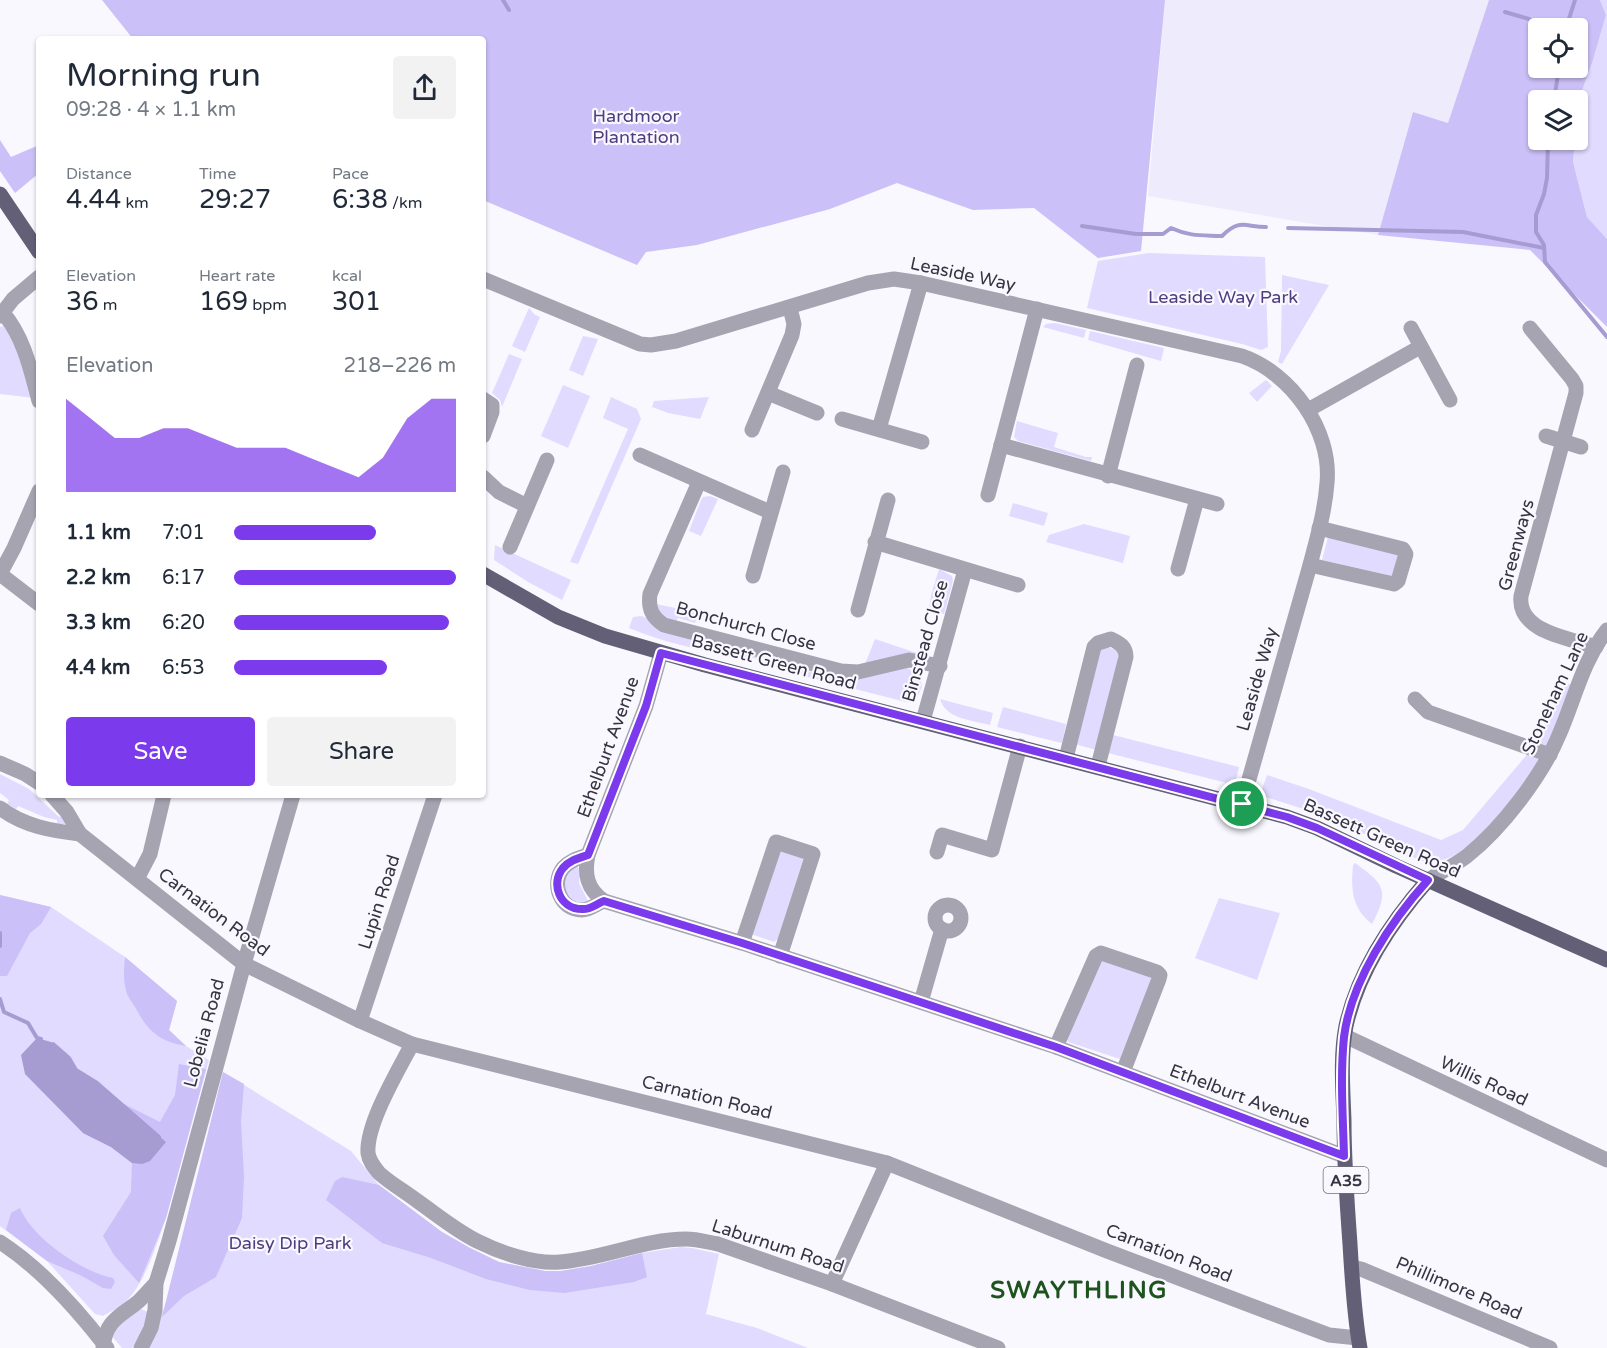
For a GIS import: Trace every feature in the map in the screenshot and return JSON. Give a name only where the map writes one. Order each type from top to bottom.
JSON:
[{"type":"main road","points":[[0,194],[36,248]]},
{"type":"main road","name":"Bassett Green Road","points":[[486,576],[572,623],[661,653],[1242,804],[1317,828],[1607,960]]},
{"type":"main road","name":"Stoneham Lane","points":[[1359,1343],[1344,1156],[1344,1036],[1353,1004],[1379,946],[1409,901],[1428,880]]},
{"type":"street","name":"Leaside Way","points":[[486,280],[627,339],[651,345],[676,341],[876,281],[894,279],[921,283],[1249,358],[1282,380],[1308,410],[1319,432],[1327,464],[1328,481],[1310,565],[1242,804]]},
{"type":"street","points":[[36,280],[13,299],[2,315],[10,321],[24,351],[36,391]]},
{"type":"street","points":[[879,429],[921,283]]},
{"type":"street","points":[[752,430],[792,335],[794,324],[790,308]]},
{"type":"street","points":[[988,495],[1037,309]]},
{"type":"street","points":[[1411,328],[1450,400]]},
{"type":"street","name":"Greenways","points":[[1530,328],[1572,379],[1576,386],[1576,393],[1520,603],[1522,612],[1531,624],[1596,647]]},
{"type":"street","points":[[1308,410],[1420,347]]},
{"type":"street","points":[[1108,476],[1137,365]]},
{"type":"street","points":[[768,393],[817,413]]},
{"type":"street","points":[[486,401],[492,405],[486,428]]},
{"type":"street","points":[[842,419],[922,442]]},
{"type":"street","points":[[1546,436],[1581,447]]},
{"type":"street","points":[[1001,445],[1217,504]]},
{"type":"street","points":[[640,455],[770,512]]},
{"type":"street","points":[[510,547],[547,460]]},
{"type":"street","points":[[753,576],[783,472]]},
{"type":"street","points":[[486,480],[499,492],[527,506]]},
{"type":"street","name":"Bonchurch Close","points":[[699,482],[650,594],[650,608],[657,620],[664,625],[842,671],[858,672],[909,660],[940,666]]},
{"type":"street","points":[[36,498],[0,574],[36,602]]},
{"type":"street","points":[[858,610],[888,500]]},
{"type":"street","points":[[1178,569],[1197,500]]},
{"type":"street","points":[[1310,565],[1394,584],[1398,581],[1406,554],[1403,549],[1319,528]]},
{"type":"street","name":"Binstead Close","points":[[875,542],[1018,585]]},
{"type":"street","name":"Binstead Close","points":[[923,722],[965,570]]},
{"type":"street","name":"Stoneham Lane","points":[[1428,880],[1475,849],[1518,801],[1550,755],[1596,647],[1607,630]]},
{"type":"street","points":[[1066,758],[1094,647],[1098,643],[1111,639],[1122,646],[1126,651],[1126,657],[1098,766]]},
{"type":"street","name":"Ethelburt Avenue","points":[[661,653],[646,706],[588,855],[586,877],[597,896],[604,901],[742,943],[1056,1047],[1344,1156]]},
{"type":"street","points":[[1415,699],[1428,712],[1550,755]]},
{"type":"street","points":[[937,852],[942,835],[993,850],[1020,747]]},
{"type":"street","points":[[0,763],[36,781]]},
{"type":"street","name":"Carnation Road","points":[[55,798],[67,812],[80,834],[244,964],[411,1044],[888,1163],[1107,1251],[1329,1335],[1359,1343]]},
{"type":"street","points":[[137,879],[150,854],[163,798]]},
{"type":"street","name":"Lobelia Road","points":[[141,1348],[151,1328],[155,1310],[156,1283],[292,798]]},
{"type":"street","name":"Lupin Road","points":[[360,1021],[434,798]]},
{"type":"street","name":"Carnation Road","points":[[0,808],[20,820],[39,827],[80,834]]},
{"type":"street","points":[[742,943],[776,842],[813,854],[780,956]]},
{"type":"street","points":[[588,855],[572,860],[564,866],[559,874],[558,892],[562,900],[570,907],[581,910],[604,901]]},
{"type":"street","points":[[921,1002],[942,929]]},
{"type":"street","points":[[1056,1047],[1096,956],[1101,952],[1157,972],[1160,975],[1159,979],[1123,1072]]},
{"type":"street","name":"Willis Road","points":[[1344,1036],[1607,1160]]},
{"type":"street","name":"Laburnum Road","points":[[411,1044],[375,1118],[369,1138],[368,1155],[372,1164],[384,1177],[477,1241],[535,1260],[558,1262],[586,1259],[676,1240],[699,1240],[718,1244],[832,1284],[998,1348]]},
{"type":"street","points":[[832,1284],[888,1163]]},
{"type":"street","points":[[0,1242],[42,1276],[70,1304],[104,1346]]},
{"type":"street","name":"Phillimore Road","points":[[1352,1267],[1550,1348]]},
{"type":"street","name":"Lobelia Road","points":[[104,1346],[109,1326],[115,1318],[139,1301],[156,1283]]},
{"type":"shaded area","points":[[1165,0],[1489,0],[1448,123],[1413,112],[1378,235],[1148,196]]},
{"type":"shaded area","points":[[37,1038],[51,1042],[69,1058],[76,1070],[97,1083],[166,1142],[150,1161],[142,1164],[132,1163],[111,1147],[83,1133],[25,1074],[21,1055]]},
{"type":"green space","name":"Hardmoor Plantation","points":[[102,0],[1165,0],[1141,251],[1098,258],[1034,208],[973,210],[897,183],[830,209],[697,245],[646,252],[637,265],[486,201],[486,36],[131,36]]},
{"type":"green space","points":[[1489,0],[1600,0],[1606,15],[1588,74],[1588,18],[1528,18],[1528,78],[1587,78],[1582,90],[1528,90],[1528,150],[1574,150],[1573,162],[1587,217],[1607,239],[1607,327],[1530,250],[1378,235],[1413,112],[1448,123]]},
{"type":"green space","points":[[1600,0],[1607,0],[1607,239],[1587,217],[1573,162],[1574,150],[1588,150],[1588,90],[1582,90],[1588,78],[1606,15]]},
{"type":"green space","points":[[0,140],[11,157],[36,146],[36,176],[15,193],[0,171]]},
{"type":"green space","name":"Leaside Way Park","points":[[1149,253],[1265,257],[1268,347],[1261,350],[1087,308],[1098,261]]},
{"type":"green space","points":[[1282,275],[1329,285],[1282,364],[1278,362],[1281,351]]},
{"type":"green space","points":[[529,308],[540,317],[525,352],[512,346]]},
{"type":"green space","points":[[1055,323],[1086,330],[1084,338],[1043,327],[1046,324]]},
{"type":"green space","points":[[3,326],[9,330],[34,398],[0,394],[0,327]]},
{"type":"green space","points":[[1090,331],[1164,348],[1161,361],[1088,340]]},
{"type":"green space","points":[[583,336],[598,339],[583,376],[569,370]]},
{"type":"green space","points":[[509,354],[522,359],[502,407],[500,400],[492,393]]},
{"type":"green space","points":[[1266,380],[1272,386],[1257,402],[1249,393]]},
{"type":"green space","points":[[563,385],[590,396],[568,448],[541,436]]},
{"type":"green space","points":[[611,397],[637,409],[641,419],[578,564],[570,562],[628,429],[603,418]]},
{"type":"green space","points":[[709,397],[700,419],[668,413],[652,407],[654,401]]},
{"type":"green space","points":[[1017,421],[1058,433],[1054,447],[1092,457],[1091,461],[1018,441],[1014,437]]},
{"type":"green space","points":[[710,496],[718,499],[701,536],[689,531],[701,500],[703,497]]},
{"type":"green space","points":[[1013,503],[1048,513],[1044,526],[1009,516]]},
{"type":"green space","points":[[1084,524],[1130,536],[1123,563],[1046,542],[1049,535]]},
{"type":"green space","points":[[1328,537],[1399,555],[1393,576],[1322,560]]},
{"type":"green space","points":[[495,545],[571,580],[562,600],[494,560]]},
{"type":"green space","points":[[939,569],[952,576],[953,581],[944,614],[929,610]]},
{"type":"green space","points":[[656,604],[699,613],[695,623],[678,618],[676,622],[664,616]]},
{"type":"green space","points":[[641,616],[772,659],[771,662],[750,657],[748,660],[687,647],[629,628],[633,617]]},
{"type":"green space","points":[[875,639],[917,653],[927,653],[925,658],[865,664]]},
{"type":"green space","points":[[1106,647],[1118,650],[1120,653],[1097,750],[1074,744],[1099,652]]},
{"type":"green space","points":[[779,663],[842,680],[908,666],[909,669],[919,674],[922,686],[917,698],[906,702],[777,669]]},
{"type":"green space","points":[[1565,683],[1575,686],[1547,747],[1536,743]]},
{"type":"green space","points":[[940,699],[993,713],[990,725],[953,715],[943,706]]},
{"type":"green space","points":[[1003,707],[1066,724],[1062,743],[997,727]]},
{"type":"green space","points":[[1113,735],[1239,767],[1235,785],[1108,753]]},
{"type":"green space","points":[[1530,751],[1544,757],[1496,819],[1466,848],[1435,862],[1421,861],[1331,818],[1260,795],[1267,775],[1441,840],[1463,830]]},
{"type":"green space","points":[[0,774],[29,789],[36,798],[59,817],[63,814],[66,824],[57,824],[57,820],[18,806],[16,809],[7,804],[9,800],[0,793]]},
{"type":"green space","points":[[779,851],[802,857],[803,860],[778,939],[774,942],[751,934]]},
{"type":"green space","points":[[1355,863],[1378,883],[1381,889],[1381,903],[1372,924],[1360,911],[1354,897],[1352,873]]},
{"type":"green space","points":[[577,864],[580,873],[579,883],[589,903],[582,904],[567,899],[564,881],[571,865]]},
{"type":"green space","points":[[0,895],[51,907],[125,957],[177,1001],[169,1030],[186,1046],[209,1060],[166,1218],[149,1264],[131,1296],[121,1306],[103,1316],[95,1314],[47,1261],[0,1226]]},
{"type":"green space","points":[[0,895],[51,907],[41,924],[30,933],[7,976],[0,976]]},
{"type":"green space","points":[[1219,898],[1280,913],[1257,980],[1195,958]]},
{"type":"green space","points":[[125,957],[177,1001],[169,1030],[186,1046],[161,1038],[149,1029],[127,992],[124,978]]},
{"type":"green space","points":[[1101,959],[1149,976],[1152,980],[1120,1059],[1068,1042],[1067,1038]]},
{"type":"green space","points":[[179,1064],[206,1069],[166,1218],[139,1283],[114,1255],[103,1236],[131,1192],[132,1163],[111,1147],[83,1133],[81,1096],[94,1083],[120,1102],[160,1122],[175,1095]]},
{"type":"green space","name":"Daisy Dip Park","points":[[223,1072],[351,1151],[379,1185],[442,1232],[499,1262],[545,1271],[561,1271],[681,1247],[719,1254],[706,1314],[757,1328],[808,1348],[149,1348],[171,1289]]},
{"type":"green space","points":[[223,1072],[244,1084],[241,1122],[244,1176],[242,1218],[216,1277],[184,1296],[162,1317]]},
{"type":"green space","points":[[342,1177],[379,1185],[442,1232],[499,1262],[545,1271],[561,1271],[642,1253],[647,1277],[634,1282],[564,1293],[530,1290],[486,1279],[431,1258],[382,1243],[326,1200],[335,1181]]},
{"type":"green space","points":[[20,1208],[35,1231],[59,1252],[87,1269],[113,1278],[115,1282],[111,1289],[103,1288],[47,1261],[6,1230],[11,1213]]},
{"type":"green space","points":[[141,1309],[148,1312],[148,1315],[137,1343],[132,1348],[122,1348],[111,1335],[118,1324]]},
{"type":"waterway","points":[[503,0],[509,10]]},
{"type":"waterway","points":[[1569,18],[1575,0]]},
{"type":"waterway","points":[[1505,12],[1528,19]]},
{"type":"waterway","points":[[1556,90],[1557,78]]},
{"type":"waterway","points":[[1548,150],[1547,178],[1536,215],[1536,232],[1544,245],[1545,262],[1607,337]]},
{"type":"waterway","points":[[1082,226],[1136,234],[1163,234],[1171,228],[1191,234],[1222,236],[1238,225],[1266,227]]},
{"type":"waterway","points":[[1288,228],[1463,232],[1544,248]]},
{"type":"waterway","points":[[0,933],[0,946]]},
{"type":"waterway","points":[[0,999],[4,1012],[28,1023],[37,1038],[41,1039]]},
{"type":"waterway","points":[[53,1044],[69,1058],[76,1070],[97,1083],[159,1137]]},
{"type":"district","name":"SWAYTHLING","points":[[1079,1290]]},
{"type":"route","points":[[661,653],[1242,804],[1317,828],[1428,880],[1409,901],[1379,946],[1350,1011],[1344,1036],[1343,1054],[1344,1156],[1056,1047],[742,943],[604,901],[581,910],[570,907],[562,900],[558,892],[559,874],[564,866],[572,860],[588,855],[646,706],[661,653]]}]
